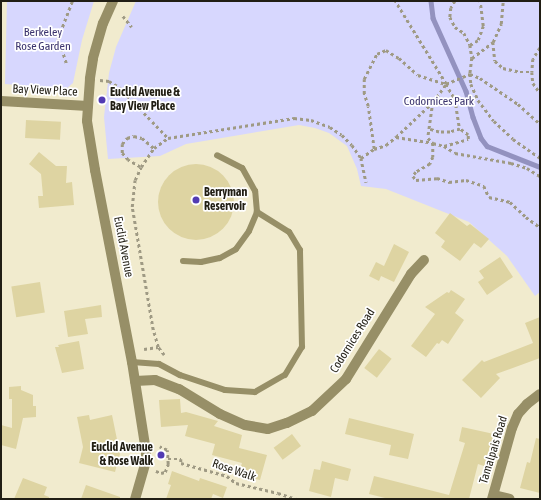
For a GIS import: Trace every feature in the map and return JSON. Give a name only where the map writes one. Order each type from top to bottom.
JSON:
[{"type":"street","name":"Euclid Avenue","points":[[113,1],[103,23],[90,79],[87,121],[132,362],[146,455],[135,499]]},
{"type":"street","name":"Bay View Place","points":[[1,101],[88,106]]},
{"type":"street","name":"Codornices Road","points":[[135,381],[155,380],[179,389],[220,414],[245,425],[268,429],[286,423],[312,411],[346,379],[411,274],[424,260]]},
{"type":"street","name":"Tamalpais Road","points":[[493,497],[512,428],[518,414],[527,404],[540,394]]},
{"type":"street","points":[[493,497],[510,499]]},
{"type":"lane","points":[[183,261],[200,262],[220,258],[236,249],[250,231],[257,212],[255,192],[242,168],[217,155]]},
{"type":"lane","points":[[132,362],[159,364],[180,375],[225,390],[255,392],[285,375],[302,347],[300,250],[289,232],[257,212]]},
{"type":"path","points":[[66,63],[58,38],[72,1]]},
{"type":"path","points":[[394,1],[455,99],[460,129],[468,135],[468,139],[444,146]]},
{"type":"path","points":[[454,1],[451,8],[450,17],[455,27],[464,33],[470,46],[472,58],[470,74],[478,100],[494,121],[514,139],[540,158]]},
{"type":"path","points":[[470,46],[478,40],[483,26],[480,1]]},
{"type":"path","points":[[472,58],[493,42],[501,24],[503,1]]},
{"type":"path","points":[[123,16],[132,27]]},
{"type":"path","points":[[493,42],[495,61],[503,68],[520,72],[532,72]]},
{"type":"path","points":[[540,48],[532,59],[533,83],[540,93]]},
{"type":"path","points":[[374,149],[368,106],[364,94],[364,80],[377,54],[386,50],[399,58],[418,75],[446,84],[470,74],[480,78],[518,104],[540,124]]},
{"type":"path","points":[[90,79],[109,81],[119,87],[168,138]]},
{"type":"path","points":[[361,158],[374,149],[386,145],[396,137],[433,102],[446,84]]},
{"type":"path","points":[[433,102],[428,138],[433,143],[433,157],[430,164],[416,172],[413,176],[416,180],[437,178],[448,182],[466,180],[484,186],[489,197],[510,202],[540,227]]},
{"type":"path","points":[[144,349],[158,346],[153,330],[132,207],[135,180],[140,167],[154,148],[168,138],[294,118],[311,120],[330,127],[342,135],[361,158],[366,182]]},
{"type":"path","points":[[429,129],[439,132],[450,132],[460,129]]},
{"type":"path","points":[[140,167],[128,160],[122,153],[122,144],[127,138],[134,136],[142,138],[154,148]]},
{"type":"path","points":[[396,137],[433,143],[444,146],[455,153],[511,163],[527,168],[540,176]]},
{"type":"path","points":[[156,471],[161,473],[164,472],[168,464],[167,450],[160,446]]},
{"type":"path","name":"Rose Walk","points":[[168,459],[181,459],[181,464],[227,476],[236,483],[297,499]]},
{"type":"green space","name":"Berkeley Rose Garden","points":[[7,1],[94,1],[82,40],[73,83],[66,89],[5,84]]},
{"type":"green space","name":"Codornices Park","points":[[136,1],[540,1],[540,292],[535,296],[507,256],[469,222],[386,189],[361,186],[357,169],[347,146],[329,133],[315,128],[299,125],[186,144],[160,156],[108,159],[104,117],[109,73],[116,47]]},
{"type":"building","points":[[26,120],[61,122],[60,140],[25,138]]},
{"type":"building","points":[[39,152],[56,166],[67,166],[66,183],[72,182],[74,205],[39,208],[38,196],[43,196],[41,174],[29,164]]},
{"type":"building","name":"Berryman Reservoir","points":[[196,164],[210,167],[223,175],[231,188],[234,202],[231,216],[223,229],[210,237],[196,240],[182,237],[169,229],[161,216],[158,202],[161,188],[169,175],[182,167]]},
{"type":"building","points":[[450,213],[467,226],[470,224],[489,239],[481,248],[474,243],[460,261],[441,247],[445,241],[435,233]]},
{"type":"building","points":[[394,244],[409,252],[394,282],[381,276],[379,281],[369,276],[376,262],[384,266]]},
{"type":"building","points":[[500,257],[513,277],[487,295],[478,282],[484,278],[479,271]]},
{"type":"building","points":[[40,282],[45,313],[16,317],[11,287]]},
{"type":"building","points":[[451,290],[465,299],[455,313],[464,320],[448,344],[442,340],[439,344],[437,343],[426,357],[411,346],[435,314],[425,307],[447,292],[449,293]]},
{"type":"building","points":[[101,305],[102,317],[85,319],[88,334],[68,337],[64,311]]},
{"type":"building","points":[[540,317],[540,358],[496,374],[500,378],[481,398],[462,380],[482,360],[484,362],[533,343],[525,323]]},
{"type":"building","points":[[79,341],[84,369],[62,373],[55,347],[59,347],[58,345]]},
{"type":"building","points":[[379,349],[392,359],[377,378],[364,368]]},
{"type":"building","points":[[21,386],[21,390],[33,395],[33,406],[36,406],[36,417],[23,418],[16,449],[1,445],[1,425],[12,428],[12,399],[9,399],[9,387]]},
{"type":"building","points":[[180,399],[181,413],[186,412],[218,421],[214,426],[242,435],[239,448],[267,455],[260,480],[238,475],[242,463],[212,455],[215,444],[185,436],[188,425],[161,427],[159,400]]},
{"type":"building","points":[[89,415],[90,420],[112,415],[120,454],[115,472],[79,463],[83,447],[77,417]]},
{"type":"building","points":[[349,418],[414,434],[408,459],[389,455],[391,445],[345,434]]},
{"type":"building","points":[[462,427],[494,434],[484,466],[478,464],[469,499],[389,499],[369,494],[374,476],[449,495],[465,443],[459,441]]},
{"type":"building","points":[[292,434],[301,446],[283,460],[274,448]]},
{"type":"building","points":[[536,438],[540,439],[540,493],[520,488],[527,462],[530,463]]},
{"type":"building","points":[[322,461],[351,469],[348,481],[335,478],[331,497],[309,491],[314,469],[320,470]]},
{"type":"building","points":[[172,471],[199,481],[200,478],[227,487],[223,498],[213,494],[211,499],[166,499],[171,485],[168,484]]},
{"type":"building","points":[[23,478],[47,487],[44,495],[49,497],[49,499],[14,499]]},
{"type":"building","points":[[86,485],[120,497],[120,499],[81,499]]},
{"type":"waterway","points":[[431,1],[433,18],[466,91],[473,117],[481,138],[487,146],[540,167]]},
{"type":"place","name":"Euclid Avenue & Bay View Place","points":[[102,100]]},
{"type":"place","name":"Berryman Reservoir","points":[[196,200]]},
{"type":"place","name":"Euclid Avenue & Rose Walk","points":[[161,455]]}]
